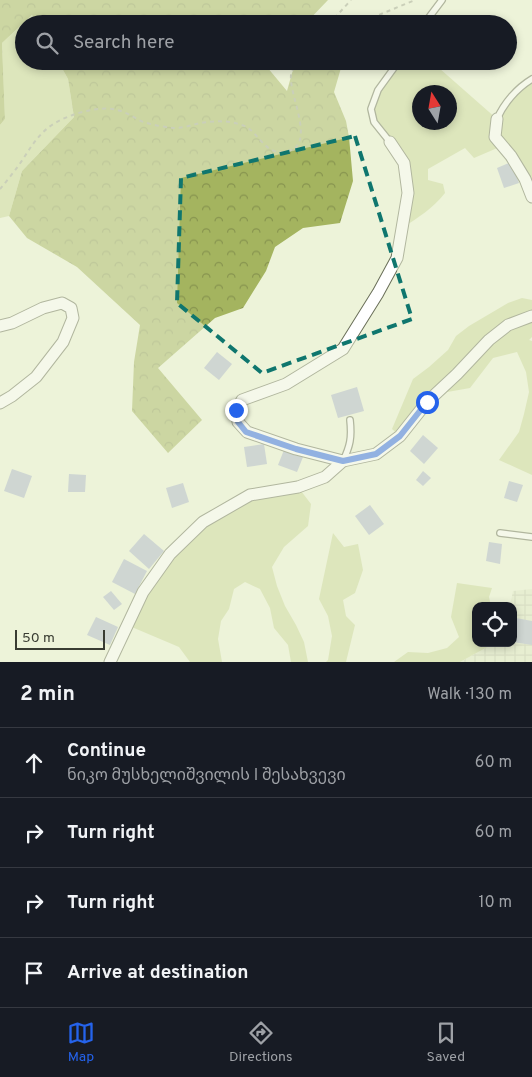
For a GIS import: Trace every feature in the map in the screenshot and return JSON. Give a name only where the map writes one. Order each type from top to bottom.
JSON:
[{"type":"street","points":[[497,119],[495,138],[511,156],[526,179],[532,197]]},
{"type":"street","points":[[390,142],[404,163],[408,193],[397,258],[378,293],[343,349],[286,384],[242,400],[236,410],[238,422],[246,432],[296,449],[343,461],[376,454],[400,436],[427,402],[489,340],[508,325],[532,316]]},
{"type":"street","points":[[0,326],[12,323],[43,308],[62,303],[72,308],[73,318],[63,342],[36,377],[0,403]]},
{"type":"street","points":[[110,662],[143,592],[170,554],[203,522],[250,495],[298,487],[325,477],[343,461]]},
{"type":"lane","points":[[431,15],[442,0]]},
{"type":"lane","points":[[390,142],[374,122],[371,109],[378,90],[392,70]]},
{"type":"lane","points":[[497,119],[515,92],[532,79]]},
{"type":"lane","points":[[343,461],[350,447],[350,420]]},
{"type":"lane","points":[[500,533],[532,537]]},
{"type":"path","points":[[337,15],[351,0]]},
{"type":"path","points":[[379,15],[415,0]]},
{"type":"path","points":[[0,189],[39,135],[56,122],[92,110],[116,110],[142,121],[176,128],[211,122],[225,121],[236,123],[251,130],[267,148],[275,152],[287,152],[294,149],[300,139],[301,130],[292,88],[293,70]]},
{"type":"highlighted area","points":[[355,136],[412,319],[262,373],[177,303],[181,178]]},
{"type":"shaded area","points":[[532,589],[532,662],[460,662],[487,647],[517,647],[517,602],[511,602],[513,591]]},
{"type":"green space","points":[[0,0],[328,0],[314,15],[15,15],[15,31],[2,43],[5,119],[0,125]]},
{"type":"green space","points":[[15,31],[15,70],[63,70],[68,79],[74,117],[22,171],[9,216],[0,218],[0,125],[5,119],[2,43]]},
{"type":"green space","points":[[63,70],[270,70],[287,91],[293,70],[340,70],[334,92],[346,121],[353,181],[340,223],[303,228],[275,247],[266,271],[243,308],[215,318],[158,368],[202,420],[168,453],[132,411],[134,362],[140,325],[77,267],[27,238],[9,216],[22,171],[74,117],[68,79]]},
{"type":"green space","points":[[392,70],[441,70],[497,119],[513,96],[532,82],[532,197],[502,146],[474,158],[465,148],[428,169],[428,180],[443,184],[445,193],[430,208],[402,228],[404,163],[374,122],[371,109],[378,90]]},
{"type":"green space","points":[[522,298],[532,300],[532,337],[529,340],[532,341],[532,475],[499,460],[519,432],[529,392],[526,372],[517,352],[493,358],[470,388],[436,394],[400,436],[392,429],[413,379],[448,350],[456,336],[469,326],[508,303]]},
{"type":"green space","points":[[298,487],[311,504],[308,526],[284,547],[272,567],[285,606],[304,642],[308,662],[291,662],[288,645],[274,628],[270,608],[260,589],[245,582],[234,589],[229,609],[221,621],[218,639],[222,662],[190,662],[179,647],[127,625],[143,592],[203,522],[250,495]]},
{"type":"green space","points":[[333,533],[344,547],[358,544],[363,570],[355,593],[343,600],[346,616],[355,625],[346,662],[326,662],[332,636],[328,616],[319,599]]},
{"type":"green space","points":[[457,583],[492,588],[489,597],[490,602],[472,602],[472,647],[487,647],[460,662],[394,662],[408,652],[428,653],[447,648],[459,637],[451,617]]},
{"type":"building","points":[[511,162],[519,183],[504,188],[497,168]]},
{"type":"building","points":[[217,352],[232,364],[219,380],[204,368]]},
{"type":"building","points":[[357,387],[364,411],[338,418],[331,395]]},
{"type":"building","points":[[423,435],[438,448],[424,464],[410,451]]},
{"type":"building","points":[[264,444],[267,464],[247,467],[244,447]]},
{"type":"building","points":[[284,450],[303,457],[297,472],[278,465]]},
{"type":"building","points":[[12,469],[32,476],[24,498],[4,491]]},
{"type":"building","points":[[423,471],[431,478],[423,486],[416,480]]},
{"type":"building","points":[[69,474],[86,475],[85,492],[68,492]]},
{"type":"building","points":[[509,481],[523,485],[517,502],[504,498]]},
{"type":"building","points":[[183,483],[189,502],[172,508],[166,488]]},
{"type":"building","points":[[370,505],[384,524],[369,535],[355,516]]},
{"type":"building","points":[[144,534],[164,551],[149,569],[129,551]]},
{"type":"building","points":[[489,542],[502,544],[500,564],[486,561]]},
{"type":"building","points":[[124,559],[147,571],[135,594],[112,582]]},
{"type":"building","points":[[111,591],[122,604],[114,610],[103,597]]},
{"type":"building","points":[[96,617],[118,627],[110,645],[87,635]]},
{"type":"building","points":[[517,618],[532,621],[532,645],[517,643]]},
{"type":"route","points":[[236,410],[238,422],[246,432],[296,449],[343,461],[376,454],[400,436],[427,402]]}]
